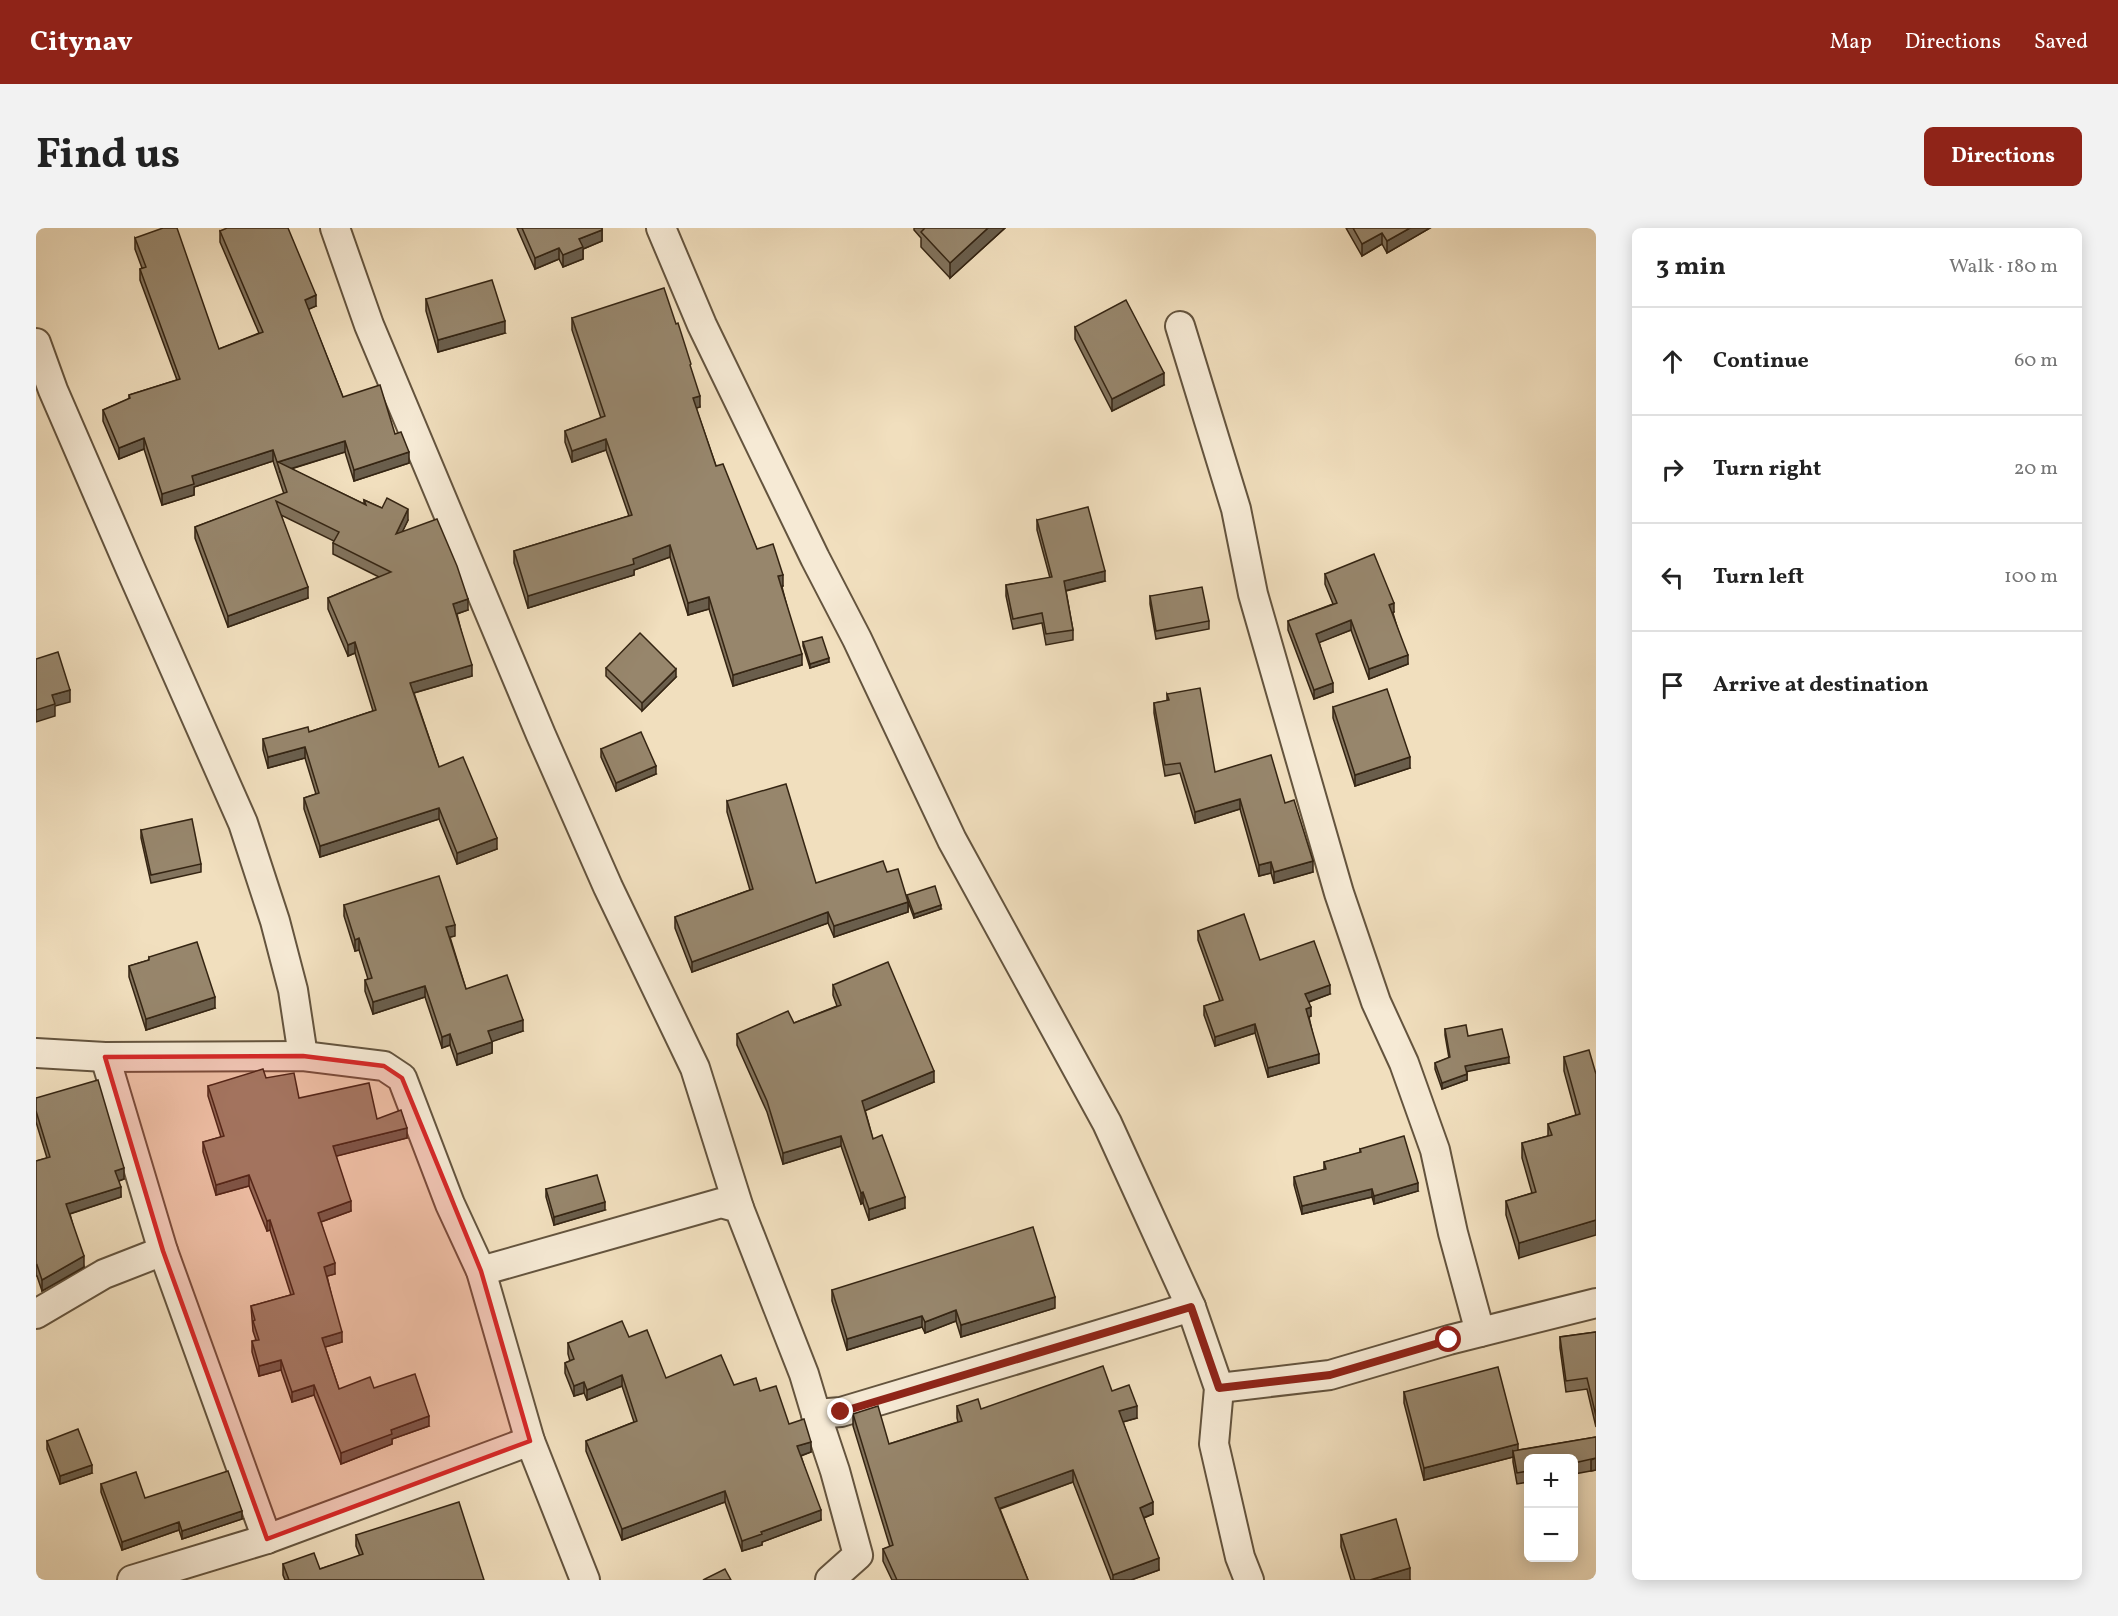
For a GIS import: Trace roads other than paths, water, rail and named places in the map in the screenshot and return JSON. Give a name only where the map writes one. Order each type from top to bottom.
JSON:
[{"type":"street","points":[[335,228],[369,325],[541,735],[608,887],[695,1068],[739,1208],[804,1374],[836,1471],[858,1555],[830,1580]]},
{"type":"street","points":[[661,228],[702,326],[857,639],[952,840],[1107,1123],[1191,1307],[1219,1388],[1214,1444],[1240,1557],[1249,1580]]},
{"type":"street","points":[[1180,326],[1236,508],[1253,594],[1339,893],[1376,1002],[1404,1063],[1435,1149],[1453,1233],[1480,1332]]},
{"type":"street","points":[[36,344],[53,390],[130,570],[243,823],[275,921],[293,990],[303,1056]]},
{"type":"street","points":[[36,1053],[105,1057],[303,1056],[384,1066],[402,1078],[450,1204],[481,1271],[530,1441],[585,1580]]},
{"type":"street","points":[[105,1057],[163,1251],[267,1539]]},
{"type":"street","points":[[481,1271],[721,1203],[739,1208]]},
{"type":"street","points":[[36,1314],[104,1274],[163,1251]]},
{"type":"street","points":[[1219,1388],[1330,1375],[1480,1332],[1596,1303]]},
{"type":"street","points":[[816,1414],[841,1412],[1191,1307]]},
{"type":"street","points":[[132,1580],[267,1539],[530,1441]]}]
